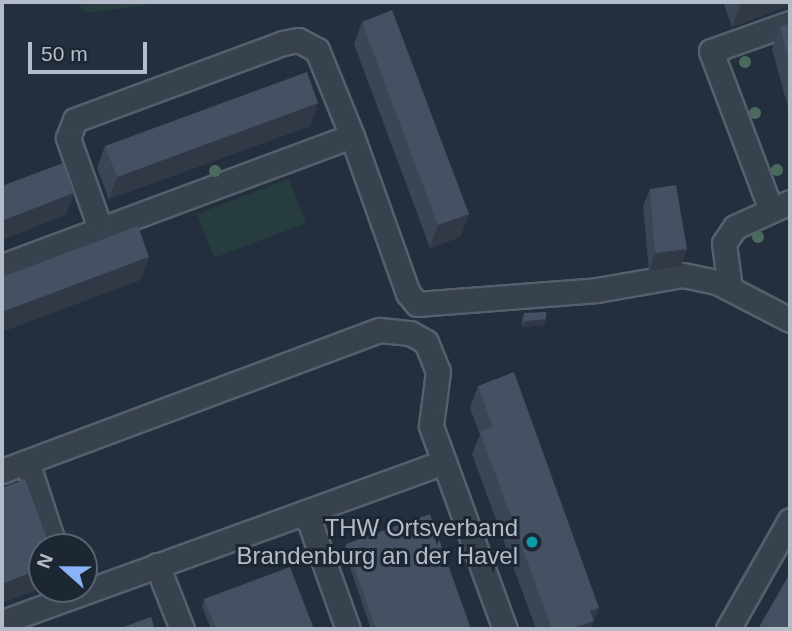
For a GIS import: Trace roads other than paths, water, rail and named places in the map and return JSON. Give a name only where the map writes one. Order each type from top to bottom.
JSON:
[{"type":"street","points":[[730,289],[724,243],[735,227],[781,206],[711,51],[790,23]]},
{"type":"street","points":[[100,229],[67,129],[143,93],[298,40],[317,50],[352,136],[408,293],[417,304],[597,290],[683,275],[730,289],[790,320]]},
{"type":"street","points":[[2,266],[352,136]]},
{"type":"street","points":[[2,471],[396,329],[426,342],[438,371],[432,426],[505,629]]},
{"type":"street","points":[[98,583],[157,565],[443,461]]},
{"type":"street","points":[[27,462],[50,533]]},
{"type":"street","points":[[306,512],[348,629]]},
{"type":"street","points":[[728,629],[790,520]]},
{"type":"street","points":[[157,565],[182,629]]},
{"type":"street","points":[[8,623],[48,603]]},
{"type":"place","name":"THW Ortsverband Brandenburg an der Havel","points":[[532,542]]}]
